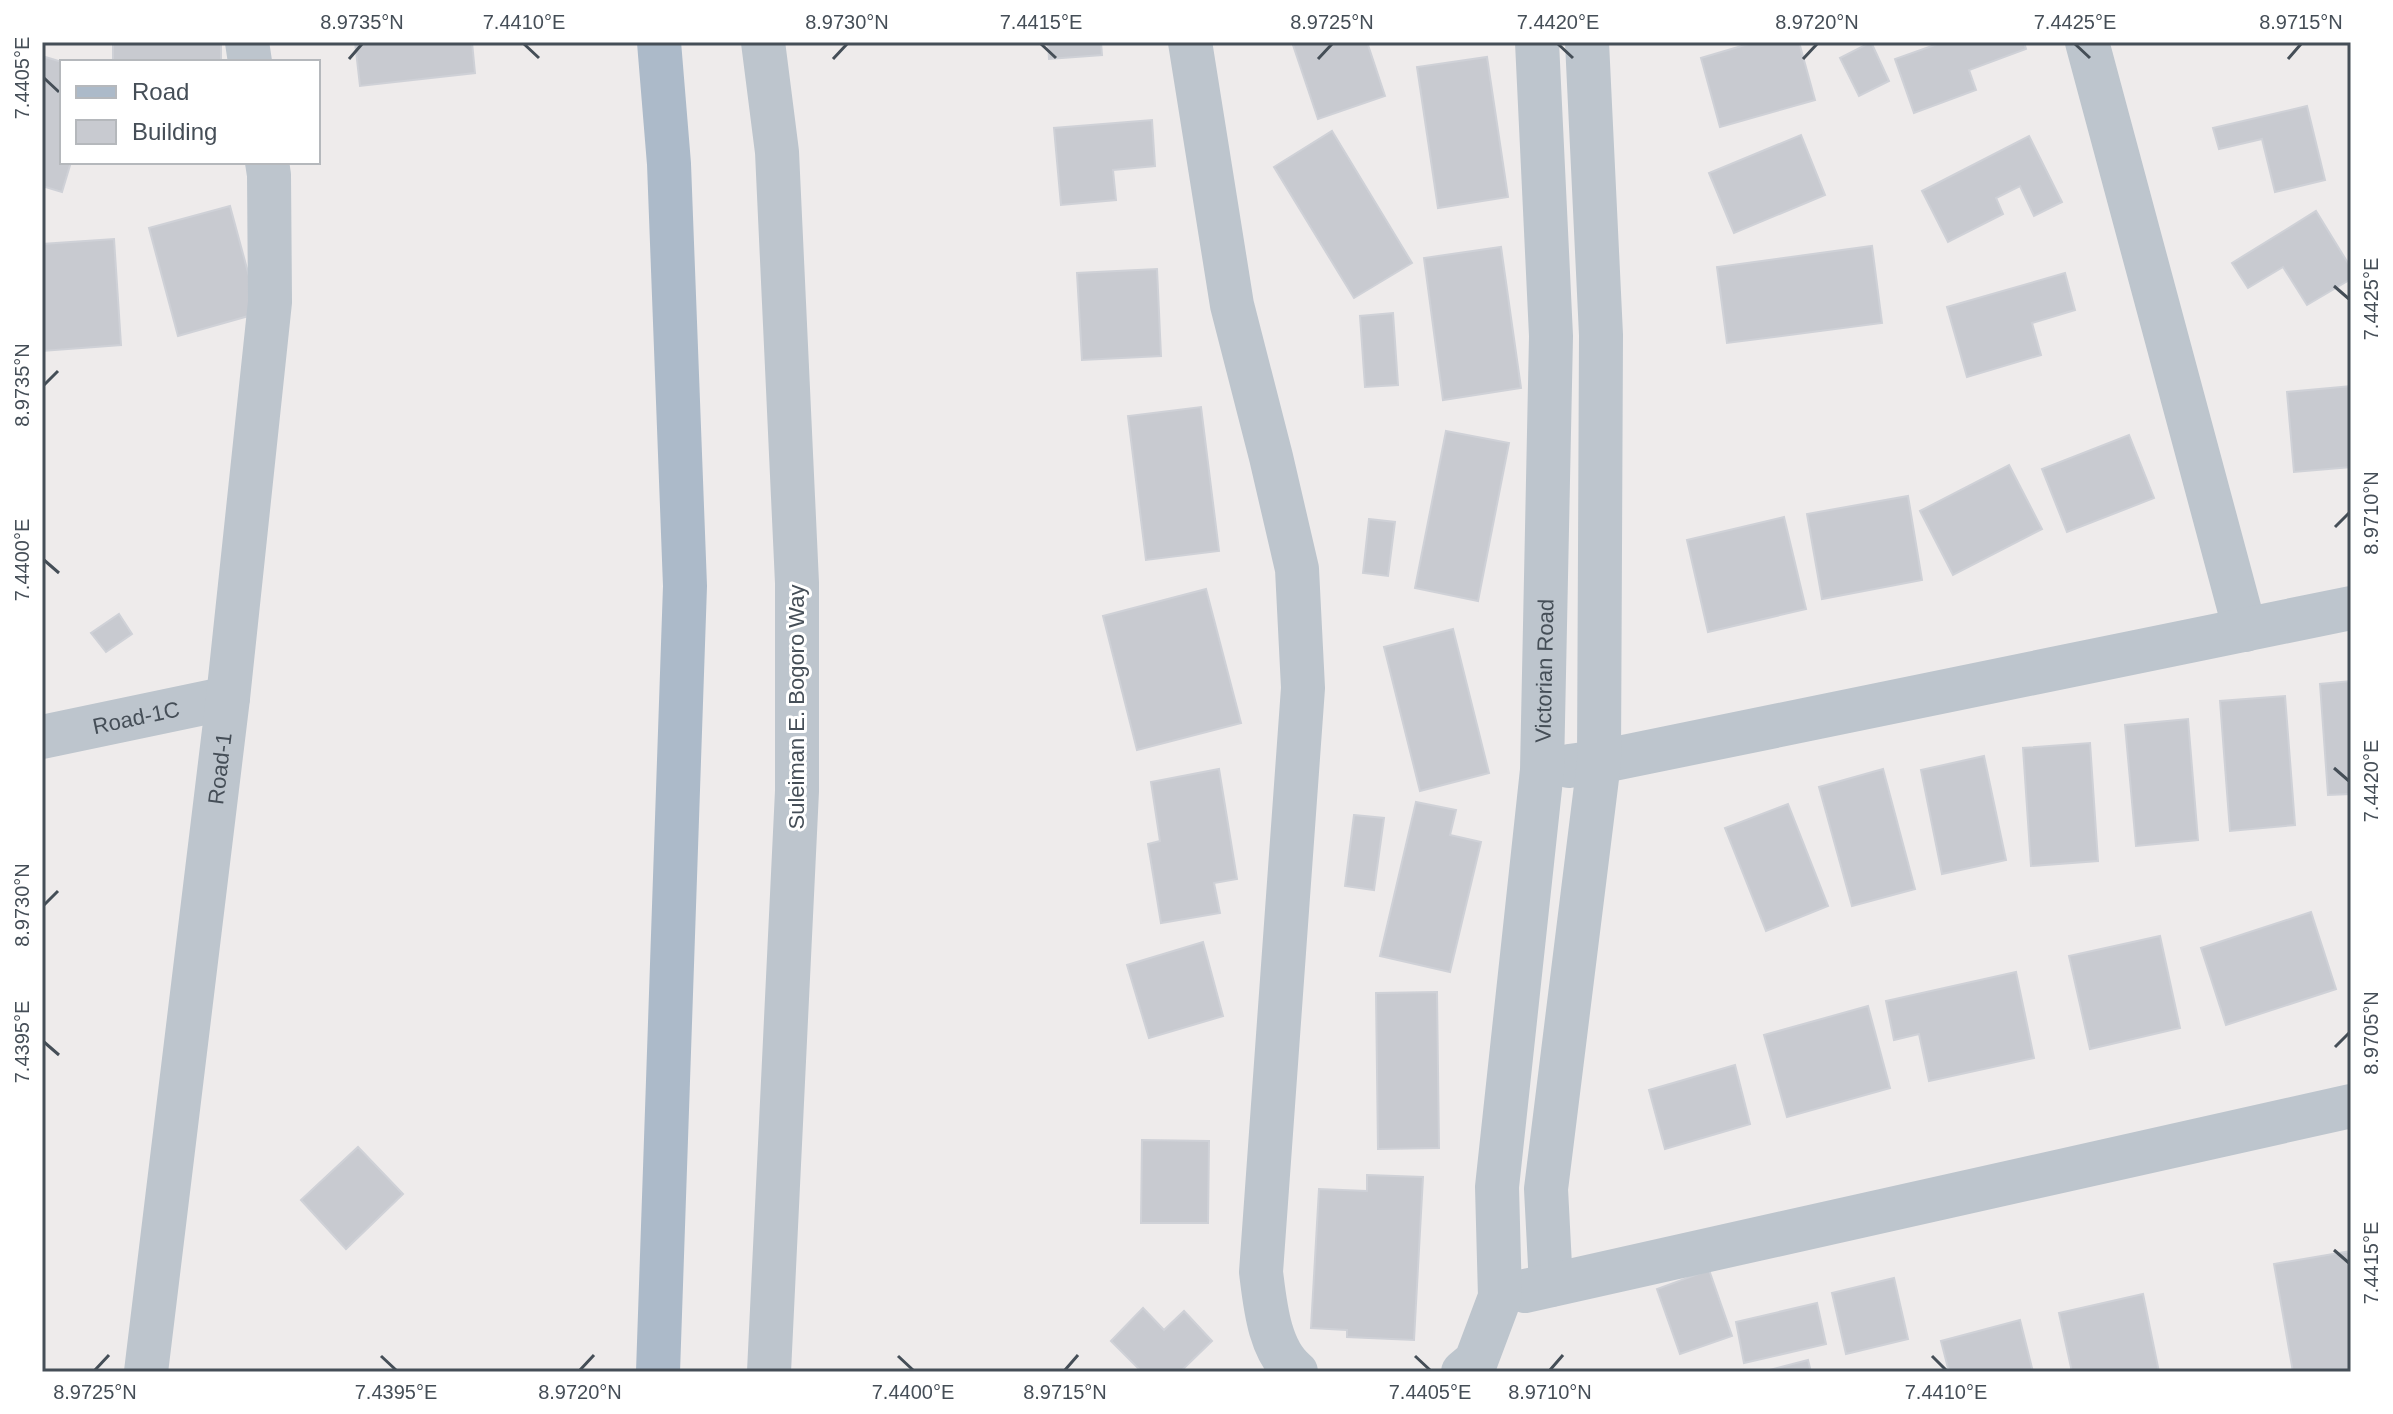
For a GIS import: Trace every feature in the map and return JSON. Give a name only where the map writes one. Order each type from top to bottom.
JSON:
[{"type":"main road","points":[[658,1372],[685,586],[669,164],[659,42]]},
{"type":"street","name":"Suleiman E. Bogoro Way","points":[[763,42],[777,152],[797,583],[797,791],[769,1372]]},
{"type":"street","points":[[1190,42],[1232,305],[1297,569],[1303,688],[1261,1272],[1268,1324],[1287,1365],[1296,1372]]},
{"type":"street","name":"Victorian Road","points":[[1500,1297],[1497,1187],[1542,770],[1551,336],[1537,42]]},
{"type":"street","points":[[1551,1285],[1546,1189],[1599,762],[1601,335],[1587,42]]},
{"type":"street","points":[[2087,42],[2245,630]]},
{"type":"street","name":"Road-1","points":[[146,1372],[228,698],[270,302],[267,164]]},
{"type":"street","points":[[1542,770],[1599,762],[2351,608]]},
{"type":"street","name":"Road-1C","points":[[42,737],[228,698]]},
{"type":"street","points":[[1463,1372],[1476,1361],[1500,1297],[2351,1106]]},
{"type":"building","points":[[113,42],[221,42],[221,60],[113,60]]},
{"type":"building","points":[[355,42],[472,42],[475,73],[360,86]]},
{"type":"building","points":[[1048,42],[1101,42],[1102,55],[1049,59]]},
{"type":"building","points":[[1292,42],[1367,42],[1385,96],[1318,119]]},
{"type":"building","points":[[1755,42],[1799,42],[1815,100],[1720,127],[1701,58]]},
{"type":"building","points":[[1871,42],[1889,81],[1859,96],[1840,58]]},
{"type":"building","points":[[1943,42],[2024,42],[2026,49],[1969,70],[1976,90],[1914,113],[1895,59]]},
{"type":"building","points":[[42,56],[60,61],[60,164],[70,164],[62,192],[42,186]]},
{"type":"building","points":[[1487,57],[1508,197],[1438,208],[1417,67]]},
{"type":"building","points":[[2307,106],[2325,180],[2275,192],[2262,139],[2219,149],[2213,128]]},
{"type":"building","points":[[1152,120],[1155,166],[1113,170],[1116,200],[1061,205],[1054,128]]},
{"type":"building","points":[[1332,131],[1412,263],[1354,298],[1274,167]]},
{"type":"building","points":[[1801,135],[1825,195],[1734,233],[1709,173]]},
{"type":"building","points":[[2029,136],[2062,202],[2034,216],[2020,186],[1996,198],[2003,214],[1948,242],[1922,191]]},
{"type":"building","points":[[230,206],[259,313],[178,336],[149,228]]},
{"type":"building","points":[[2316,211],[2351,268],[2351,279],[2307,305],[2283,267],[2248,288],[2232,263]]},
{"type":"building","points":[[114,239],[121,345],[42,351],[42,244]]},
{"type":"building","points":[[1872,246],[1882,323],[1727,343],[1717,267]]},
{"type":"building","points":[[1501,247],[1521,388],[1443,400],[1424,258]]},
{"type":"building","points":[[1157,269],[1161,356],[1082,360],[1077,273]]},
{"type":"building","points":[[2065,273],[2075,310],[2032,323],[2041,355],[1967,377],[1947,307]]},
{"type":"building","points":[[1393,313],[1398,385],[1365,387],[1360,316]]},
{"type":"building","points":[[2351,386],[2351,467],[2294,472],[2287,392]]},
{"type":"building","points":[[1201,407],[1219,551],[1146,560],[1128,416]]},
{"type":"building","points":[[1446,431],[1509,443],[1478,601],[1415,588]]},
{"type":"building","points":[[2129,435],[2154,498],[2067,532],[2042,469]]},
{"type":"building","points":[[2009,465],[2042,529],[1953,575],[1920,511]]},
{"type":"building","points":[[1908,496],[1922,580],[1822,599],[1807,514]]},
{"type":"building","points":[[1784,517],[1806,609],[1708,632],[1687,540]]},
{"type":"building","points":[[1369,519],[1395,522],[1388,576],[1363,573]]},
{"type":"building","points":[[1206,589],[1241,723],[1137,750],[1103,616]]},
{"type":"building","points":[[119,614],[132,634],[106,652],[91,633]]},
{"type":"building","points":[[1453,629],[1489,773],[1420,791],[1384,647]]},
{"type":"building","points":[[2351,681],[2351,794],[2328,795],[2320,684]]},
{"type":"building","points":[[2285,696],[2295,825],[2230,831],[2220,701]]},
{"type":"building","points":[[2188,719],[2198,840],[2136,846],[2125,725]]},
{"type":"building","points":[[2090,743],[2098,861],[2031,866],[2023,748]]},
{"type":"building","points":[[1984,756],[2006,860],[1942,874],[1921,770]]},
{"type":"building","points":[[1219,769],[1237,879],[1214,883],[1220,913],[1161,923],[1148,844],[1160,841],[1151,782]]},
{"type":"building","points":[[1883,769],[1915,889],[1852,906],[1819,787]]},
{"type":"building","points":[[1416,802],[1456,810],[1450,835],[1481,842],[1450,972],[1380,956]]},
{"type":"building","points":[[1788,804],[1828,906],[1766,931],[1725,828]]},
{"type":"building","points":[[1354,815],[1384,818],[1374,890],[1345,886]]},
{"type":"building","points":[[2311,912],[2336,989],[2226,1025],[2201,948]]},
{"type":"building","points":[[2160,936],[2180,1028],[2090,1049],[2069,956]]},
{"type":"building","points":[[1203,942],[1223,1016],[1149,1038],[1127,965]]},
{"type":"building","points":[[2016,972],[2034,1058],[1929,1081],[1919,1034],[1894,1040],[1886,1001]]},
{"type":"building","points":[[1437,992],[1439,1148],[1378,1149],[1376,993]]},
{"type":"building","points":[[1868,1006],[1890,1088],[1787,1117],[1764,1035]]},
{"type":"building","points":[[1735,1065],[1750,1124],[1665,1149],[1649,1090]]},
{"type":"building","points":[[1142,1140],[1209,1141],[1208,1223],[1141,1223]]},
{"type":"building","points":[[358,1147],[403,1194],[346,1249],[301,1200]]},
{"type":"building","points":[[1367,1175],[1423,1177],[1414,1340],[1347,1337],[1347,1330],[1311,1328],[1319,1189],[1367,1191]]},
{"type":"building","points":[[2351,1251],[2351,1372],[2293,1372],[2274,1264]]},
{"type":"building","points":[[1709,1270],[1732,1336],[1680,1354],[1657,1289]]},
{"type":"building","points":[[1894,1278],[1908,1339],[1846,1354],[1832,1293]]},
{"type":"building","points":[[2143,1294],[2159,1372],[2072,1372],[2059,1313]]},
{"type":"building","points":[[1817,1303],[1826,1344],[1744,1363],[1736,1322]]},
{"type":"building","points":[[1143,1308],[1164,1330],[1184,1311],[1212,1341],[1180,1372],[1142,1372],[1111,1341]]},
{"type":"building","points":[[2020,1320],[2033,1372],[1949,1372],[1941,1341]]},
{"type":"building","points":[[1808,1360],[1811,1372],[1762,1372]]}]
